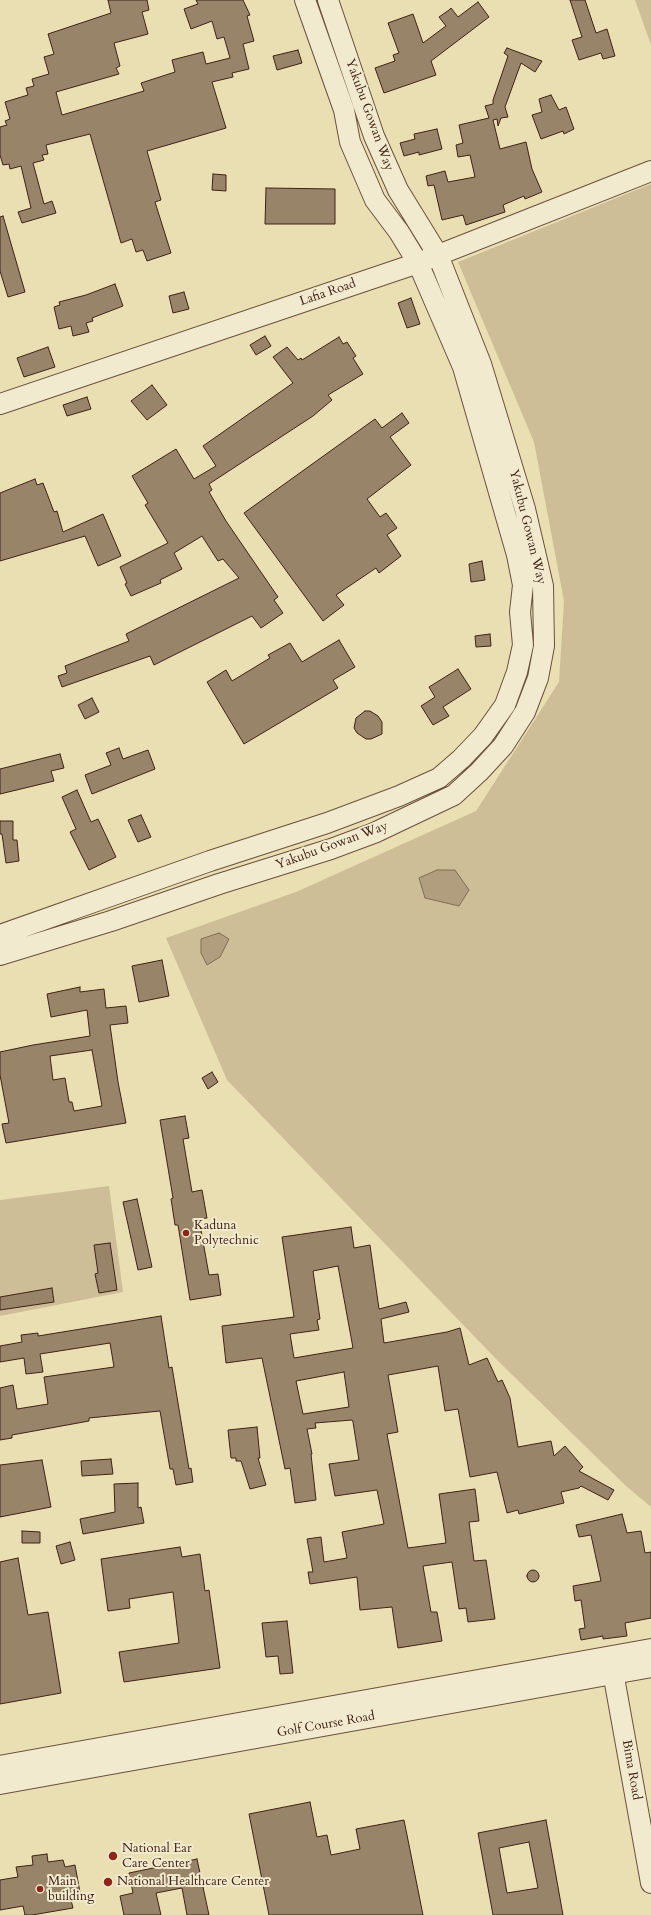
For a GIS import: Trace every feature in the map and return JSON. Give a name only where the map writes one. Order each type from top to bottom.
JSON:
[{"type":"street","name":"Yakubu Gowan Way","points":[[0,935],[210,861],[327,823],[399,796],[439,778],[461,759],[483,736],[505,705],[518,672],[523,645],[520,612],[523,585],[517,555],[463,367],[418,262],[399,232],[375,200],[350,142],[344,110],[305,0]]},
{"type":"street","name":"Yakubu Gowan Way","points":[[0,955],[111,921],[219,884],[331,849],[374,833],[454,795],[479,772],[503,746],[525,712],[538,678],[544,646],[543,586],[536,552],[481,364],[438,255],[398,190],[374,136],[328,0]]},
{"type":"street","name":"Lafia Road","points":[[0,404],[438,255],[651,171]]},
{"type":"street","points":[[210,861],[219,884]]},
{"type":"street","name":"Golf Course Road","points":[[0,1784],[612,1665],[651,1649]]},
{"type":"street","name":"Golf Course Road","points":[[0,1766],[612,1665],[651,1667]]},
{"type":"street","name":"Bima Road","points":[[612,1665],[649,1857],[651,1883]]},
{"type":"shaded area","points":[[635,0],[651,0],[651,45]]},
{"type":"shaded area","points":[[651,184],[651,1507],[626,1486],[498,1361],[227,1080],[166,938],[296,892],[476,811],[559,682],[564,601],[534,442],[458,262]]},
{"type":"shaded area","points":[[437,870],[455,870],[469,890],[459,906],[425,898],[419,878]]},
{"type":"shaded area","points":[[219,933],[229,939],[220,957],[207,965],[201,953],[201,939]]},
{"type":"shaded area","points":[[109,1186],[123,1292],[0,1316],[0,1200]]},
{"type":"building","points":[[108,0],[147,0],[149,10],[142,12],[148,34],[114,43],[120,66],[116,68],[119,74],[56,92],[62,115],[144,91],[141,83],[175,72],[172,60],[203,52],[206,64],[230,58],[224,37],[217,39],[212,21],[191,29],[184,9],[198,4],[196,0],[243,0],[250,15],[247,16],[254,41],[243,44],[249,69],[232,73],[233,77],[212,82],[226,128],[147,151],[161,200],[155,202],[171,253],[147,261],[143,250],[136,252],[132,239],[121,243],[90,134],[46,145],[48,154],[42,155],[44,160],[33,163],[44,204],[52,201],[56,213],[22,223],[18,212],[31,208],[21,166],[10,169],[9,164],[3,165],[0,155],[0,127],[7,125],[5,121],[10,119],[5,102],[28,95],[26,88],[34,86],[32,79],[49,74],[44,57],[54,54],[48,34],[111,13]]},
{"type":"building","points":[[570,0],[585,0],[596,33],[607,29],[615,56],[603,59],[601,53],[579,60],[572,40],[582,37]]},
{"type":"building","points":[[478,2],[489,17],[431,61],[436,75],[384,93],[375,68],[395,61],[393,55],[399,53],[388,23],[413,14],[423,43],[446,26],[439,17],[451,8],[458,17]]},
{"type":"building","points":[[507,48],[542,61],[535,72],[521,63],[505,107],[508,117],[501,118],[498,126],[497,119],[493,120],[500,149],[526,142],[532,169],[542,192],[525,199],[524,196],[503,205],[505,212],[466,225],[463,215],[442,220],[434,185],[428,186],[426,176],[445,171],[448,182],[475,177],[470,155],[458,157],[456,145],[463,143],[459,125],[489,118],[485,106],[493,104],[508,56],[504,53]]},
{"type":"building","points":[[298,50],[302,63],[277,70],[273,56]]},
{"type":"building","points":[[551,95],[559,110],[566,107],[574,129],[564,134],[563,131],[541,139],[532,115],[542,112],[539,99]]},
{"type":"building","points":[[437,129],[442,149],[419,155],[419,152],[404,156],[400,143],[415,139],[414,134]]},
{"type":"building","points":[[213,174],[226,175],[226,191],[212,190]]},
{"type":"building","points":[[266,188],[335,189],[335,224],[265,224]]},
{"type":"building","points":[[3,216],[25,292],[8,297],[0,271],[0,217]]},
{"type":"building","points":[[115,284],[123,306],[92,318],[93,321],[86,323],[89,332],[73,336],[71,326],[59,329],[54,307],[60,305],[59,302],[86,295]]},
{"type":"building","points":[[184,292],[189,309],[173,313],[169,296]]},
{"type":"building","points":[[411,298],[420,324],[407,328],[398,303]]},
{"type":"building","points":[[265,336],[271,346],[256,355],[250,345]]},
{"type":"building","points":[[339,337],[343,344],[347,342],[356,356],[353,358],[363,374],[328,395],[332,400],[313,416],[209,484],[212,490],[209,492],[226,521],[278,597],[274,600],[283,613],[261,628],[252,616],[154,665],[150,656],[62,687],[58,676],[67,673],[65,666],[129,641],[126,634],[239,578],[223,559],[218,561],[202,536],[174,553],[182,569],[160,580],[161,583],[131,596],[125,584],[127,583],[120,567],[168,543],[145,505],[148,503],[132,476],[176,449],[194,479],[216,466],[203,446],[293,383],[273,357],[287,347],[298,360],[301,358],[302,360]]},
{"type":"building","points":[[48,347],[55,367],[24,377],[17,358]]},
{"type":"building","points":[[152,385],[167,405],[147,420],[131,401]]},
{"type":"building","points":[[87,397],[91,409],[67,416],[63,405]]},
{"type":"building","points":[[402,413],[409,423],[390,437],[411,465],[367,499],[380,517],[386,513],[397,528],[387,535],[401,556],[379,573],[376,568],[336,595],[344,605],[323,621],[244,513],[375,419],[382,428]]},
{"type":"building","points":[[35,479],[37,485],[43,483],[54,512],[57,511],[63,532],[103,514],[121,556],[98,566],[85,536],[0,561],[0,493]]},
{"type":"building","points":[[482,561],[485,580],[471,582],[469,564]]},
{"type":"building","points":[[490,634],[491,646],[476,647],[475,636]]},
{"type":"building","points":[[339,640],[355,667],[333,680],[338,688],[244,744],[207,682],[226,670],[232,681],[270,658],[268,655],[290,643],[302,662]]},
{"type":"building","points":[[458,669],[471,689],[443,707],[449,716],[433,725],[421,706],[435,697],[429,687]]},
{"type":"building","points":[[92,698],[99,712],[85,719],[78,705]]},
{"type":"building","points":[[365,711],[370,711],[378,716],[382,722],[382,734],[371,739],[366,739],[357,733],[354,728],[356,718]]},
{"type":"building","points":[[119,748],[123,759],[148,750],[155,769],[92,794],[85,775],[111,765],[106,753]]},
{"type":"building","points":[[60,754],[64,768],[51,771],[54,781],[0,794],[0,769]]},
{"type":"building","points":[[77,790],[91,822],[98,819],[116,857],[89,870],[70,832],[76,829],[62,797]]},
{"type":"building","points":[[141,815],[151,837],[138,842],[128,820]]},
{"type":"building","points":[[0,821],[13,821],[13,840],[17,840],[19,861],[6,863],[2,834],[0,834]]},
{"type":"building","points":[[162,960],[169,996],[139,1002],[132,966]]},
{"type":"building","points":[[80,987],[80,992],[104,989],[106,1008],[126,1006],[128,1023],[110,1025],[118,1082],[126,1123],[6,1143],[2,1124],[9,1123],[0,1075],[0,1052],[90,1036],[87,1010],[51,1017],[47,994]],"holes":[[[92,1050],[102,1106],[74,1111],[72,1102],[69,1102],[65,1078],[53,1080],[50,1056]]]},
{"type":"building","points":[[212,1072],[218,1082],[208,1089],[202,1078]]},
{"type":"building","points":[[185,1116],[189,1138],[183,1139],[192,1192],[202,1190],[207,1218],[199,1219],[209,1275],[218,1274],[221,1295],[190,1300],[178,1225],[175,1225],[171,1199],[173,1198],[160,1120]]},
{"type":"building","points":[[137,1199],[152,1267],[138,1270],[123,1202]]},
{"type":"building","points":[[351,1227],[354,1248],[370,1245],[379,1309],[406,1302],[409,1312],[381,1319],[384,1343],[447,1332],[460,1328],[469,1365],[487,1358],[498,1382],[502,1380],[510,1398],[518,1447],[551,1441],[554,1456],[565,1446],[583,1467],[579,1471],[614,1490],[608,1500],[581,1486],[579,1488],[561,1492],[564,1503],[519,1514],[518,1510],[507,1513],[497,1472],[470,1477],[458,1409],[445,1411],[438,1366],[388,1375],[398,1432],[387,1434],[408,1548],[446,1543],[439,1494],[475,1489],[479,1521],[469,1522],[474,1561],[486,1560],[495,1619],[468,1622],[466,1608],[459,1609],[452,1562],[423,1566],[431,1612],[437,1612],[442,1641],[398,1648],[392,1607],[360,1610],[357,1577],[310,1584],[308,1572],[313,1572],[307,1539],[321,1537],[324,1562],[347,1558],[342,1532],[384,1524],[377,1490],[335,1496],[329,1464],[359,1460],[352,1420],[315,1423],[316,1428],[307,1429],[312,1454],[316,1500],[295,1503],[290,1468],[285,1469],[262,1358],[226,1363],[222,1326],[294,1317],[282,1237]],"holes":[[[338,1266],[353,1348],[294,1358],[290,1334],[319,1330],[317,1320],[320,1319],[313,1271]],[[344,1372],[349,1407],[303,1414],[296,1381]]]},
{"type":"building","points":[[110,1243],[117,1290],[99,1293],[95,1274],[98,1273],[94,1245]]},
{"type":"building","points":[[52,1288],[54,1302],[0,1310],[0,1297]]},
{"type":"building","points":[[161,1316],[169,1368],[172,1367],[189,1469],[191,1468],[193,1482],[176,1485],[173,1469],[170,1469],[160,1411],[89,1418],[89,1421],[12,1435],[12,1438],[0,1440],[0,1388],[13,1385],[17,1409],[48,1404],[44,1377],[114,1367],[110,1343],[40,1354],[43,1372],[26,1374],[24,1358],[0,1362],[0,1346],[22,1342],[21,1335],[38,1333],[38,1336]]},
{"type":"building","points":[[257,1427],[260,1458],[258,1458],[266,1485],[250,1489],[241,1461],[236,1461],[236,1458],[231,1458],[228,1430]]},
{"type":"building","points":[[111,1459],[113,1474],[82,1476],[81,1461]]},
{"type":"building","points":[[42,1460],[51,1507],[0,1517],[0,1465]]},
{"type":"building","points":[[138,1483],[138,1508],[141,1507],[144,1523],[83,1534],[80,1519],[115,1512],[114,1484]]},
{"type":"building","points":[[622,1514],[627,1533],[641,1531],[645,1553],[651,1552],[651,1618],[625,1623],[627,1636],[603,1639],[603,1636],[581,1640],[579,1629],[585,1628],[581,1600],[575,1601],[573,1586],[601,1581],[591,1535],[579,1537],[576,1525]]},
{"type":"building","points":[[22,1531],[40,1532],[40,1543],[22,1543]]},
{"type":"building","points":[[70,1542],[75,1560],[61,1564],[56,1546]]},
{"type":"building","points":[[180,1547],[182,1557],[200,1554],[205,1591],[209,1590],[220,1668],[124,1682],[119,1652],[179,1643],[173,1592],[129,1599],[130,1608],[108,1611],[101,1559]]},
{"type":"building","points":[[18,1558],[28,1615],[48,1612],[61,1693],[0,1704],[0,1562]]},
{"type":"building","points":[[531,1570],[535,1570],[539,1576],[535,1582],[531,1582],[527,1578],[527,1574]]},
{"type":"building","points":[[287,1621],[293,1673],[280,1674],[278,1656],[266,1657],[262,1623]]},
{"type":"building","points":[[310,1802],[317,1837],[327,1835],[331,1855],[360,1849],[356,1829],[404,1820],[423,1915],[269,1915],[249,1814]]},
{"type":"building","points":[[546,1820],[563,1915],[493,1915],[478,1833]],"holes":[[[529,1842],[538,1888],[507,1893],[499,1848]]]},
{"type":"building","name":"Main building","points":[[47,1854],[48,1862],[63,1860],[65,1867],[75,1865],[81,1898],[71,1900],[73,1908],[32,1915],[25,1915],[23,1906],[0,1910],[0,1880],[18,1877],[16,1867],[33,1865],[32,1856]]},
{"type":"building","points":[[197,1859],[209,1915],[187,1915],[182,1888],[156,1893],[161,1915],[124,1915],[120,1896],[133,1893],[129,1873]]},
{"type":"place","name":"Kaduna Polytechnic","points":[[186,1233]]},
{"type":"place","name":"National Ear Care Center","points":[[113,1856]]},
{"type":"place","name":"National Healthcare Center","points":[[108,1882]]},
{"type":"place","name":"Main building","points":[[40,1889]]}]
